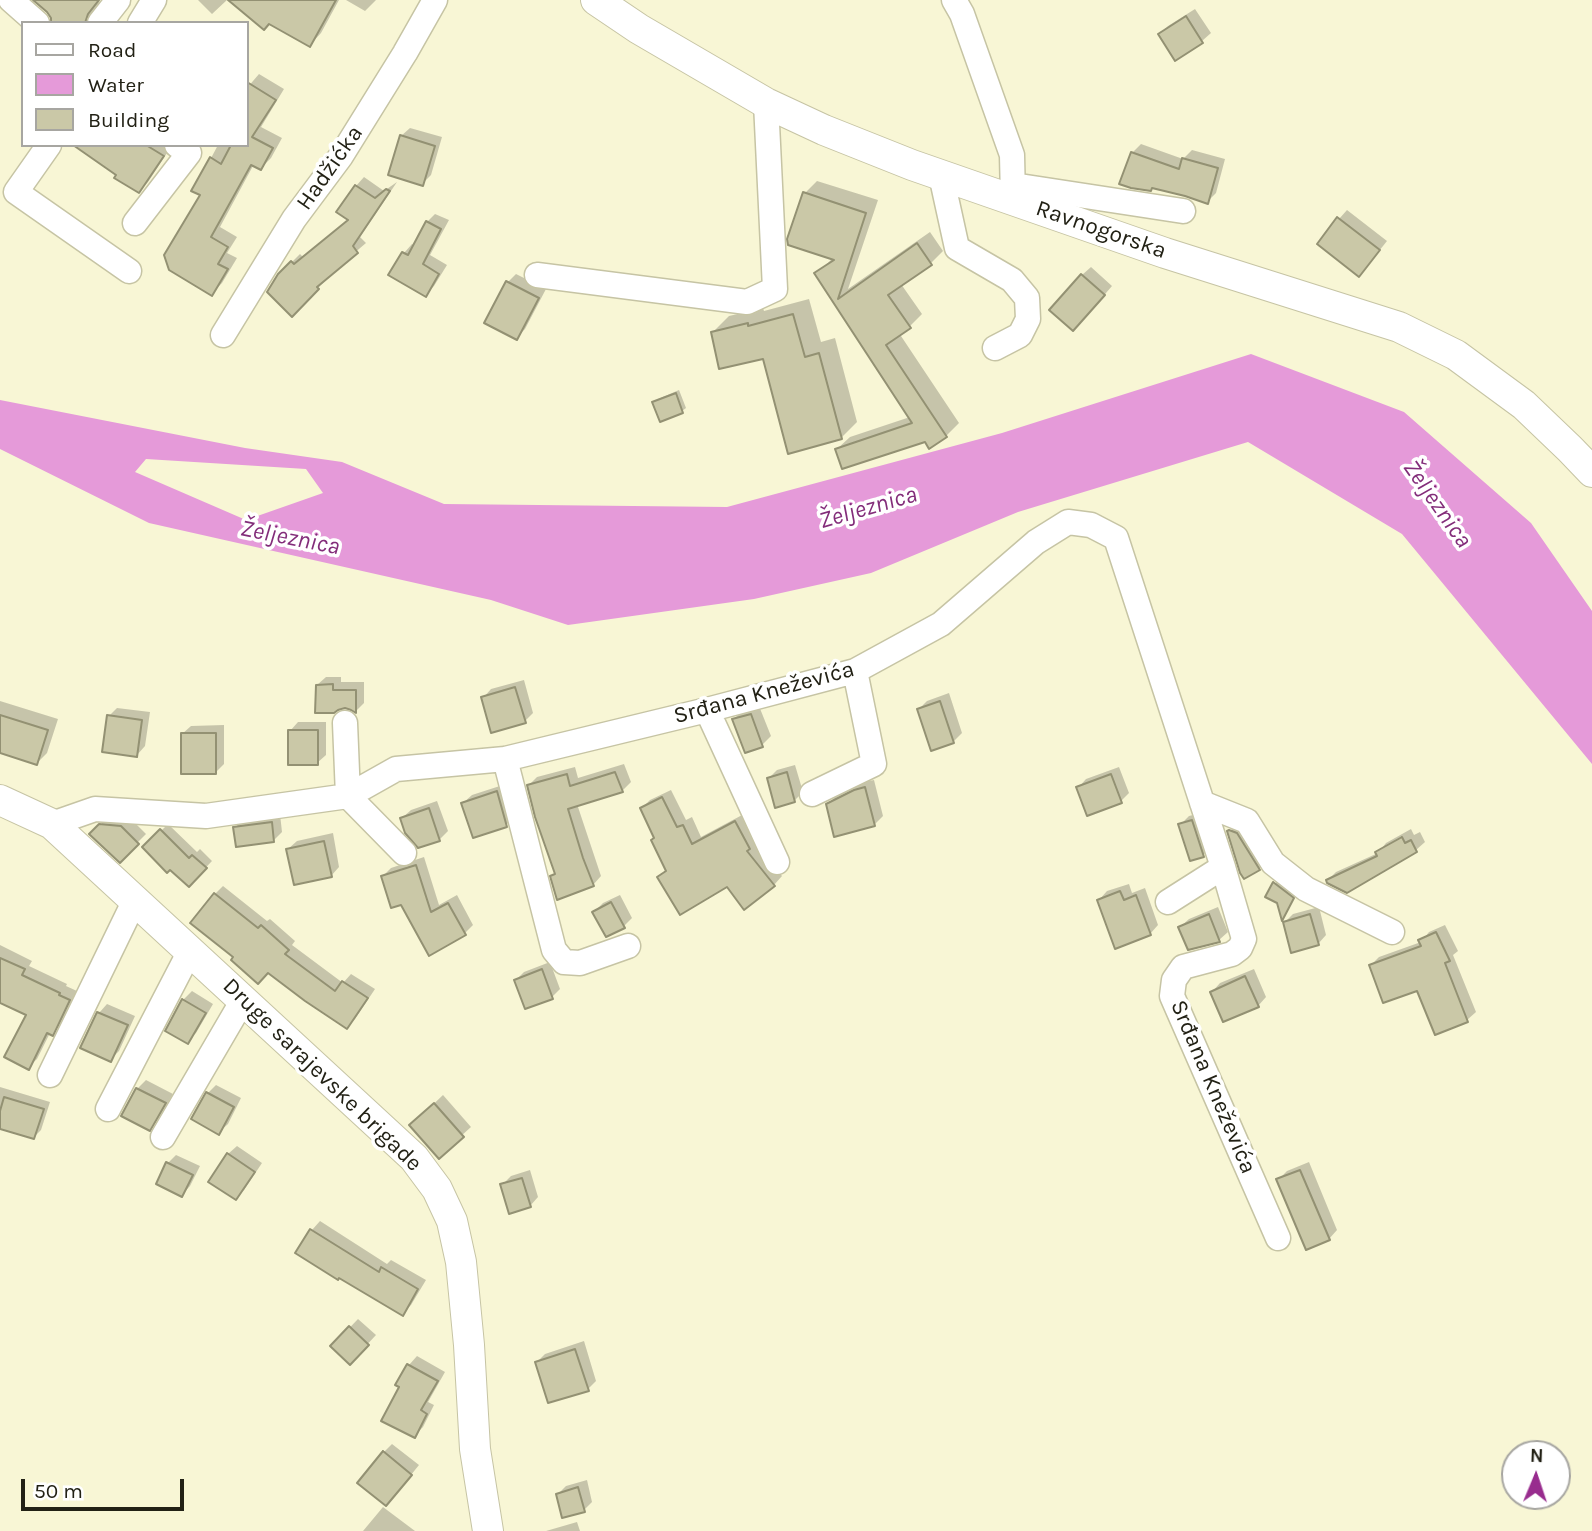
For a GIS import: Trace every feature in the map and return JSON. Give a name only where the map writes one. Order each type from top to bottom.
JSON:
[{"type":"main road","name":"Ravnogorska","points":[[597,0],[639,29],[766,103],[824,130],[942,175],[1013,192],[1164,253],[1399,327],[1456,355],[1524,405],[1592,472]]},
{"type":"main road","name":"Druge sarajevske brigade","points":[[0,800],[52,824],[414,1158],[437,1189],[452,1221],[461,1262],[475,1449],[488,1531]]},
{"type":"street","points":[[11,0],[35,21]]},
{"type":"street","points":[[102,21],[118,0]]},
{"type":"street","points":[[140,21],[154,0]]},
{"type":"street","name":"Hadžićka","points":[[223,335],[294,219],[341,156],[435,0]]},
{"type":"street","points":[[954,0],[1012,155],[1013,192],[1182,211]]},
{"type":"street","points":[[537,275],[747,302],[775,289],[766,103]]},
{"type":"street","points":[[48,147],[16,192],[129,271]]},
{"type":"street","points":[[135,223],[189,153],[180,147]]},
{"type":"street","points":[[942,175],[957,248],[1012,280],[1027,298],[1028,319],[1020,335],[995,348]]},
{"type":"street","name":"Srđana Kneževića","points":[[52,824],[96,809],[206,816],[348,796],[396,769],[505,759],[855,671],[941,624],[1036,542],[1068,522],[1091,524],[1116,538],[1244,939],[1240,948],[1232,954],[1183,967],[1174,980],[1172,996],[1278,1238]]},
{"type":"street","points":[[812,794],[874,764],[855,671]]},
{"type":"street","points":[[707,710],[777,862]]},
{"type":"street","points":[[345,723],[348,796],[404,853]]},
{"type":"street","points":[[505,759],[554,950],[564,962],[580,963],[628,946]]},
{"type":"street","points":[[1202,803],[1247,821],[1273,863],[1306,889],[1392,932]]},
{"type":"street","points":[[1168,902],[1223,867]]},
{"type":"street","points":[[50,1075],[135,900]]},
{"type":"street","points":[[108,1109],[190,951]]},
{"type":"street","points":[[163,1137],[243,1000]]},
{"type":"water","name":"Željeznica","points":[[1251,354],[1404,412],[1531,523],[1592,611],[1592,764],[1402,534],[1248,442],[1018,512],[871,573],[754,599],[568,625],[491,600],[149,523],[0,449],[0,400],[245,448],[342,462],[444,504],[727,507],[1002,433]],"holes":[[[146,459],[306,469],[323,493],[246,520],[135,472]]]},
{"type":"building","points":[[33,0],[99,0],[86,21],[51,21],[47,12]]},
{"type":"building","points":[[228,0],[336,0],[310,47],[269,24],[264,30]]},
{"type":"building","points":[[1186,16],[1203,43],[1175,61],[1158,34]]},
{"type":"building","points":[[248,83],[276,100],[252,137],[273,148],[261,170],[251,165],[211,237],[228,247],[218,264],[228,269],[212,296],[169,270],[164,255],[200,195],[191,191],[210,157],[221,164],[230,147],[248,147]]},
{"type":"building","points":[[400,135],[435,146],[423,186],[388,175]]},
{"type":"building","points":[[76,147],[149,147],[164,156],[139,193],[114,178],[116,175]]},
{"type":"building","points":[[1131,152],[1179,169],[1182,158],[1218,168],[1208,204],[1152,188],[1151,191],[1119,184]]},
{"type":"building","points":[[355,185],[375,198],[386,189],[390,191],[353,246],[358,253],[317,287],[319,289],[292,317],[267,292],[278,274],[291,261],[294,264],[348,220],[336,212]]},
{"type":"building","points":[[803,192],[866,213],[838,299],[917,243],[932,265],[888,295],[911,328],[886,345],[947,437],[929,449],[925,442],[842,469],[835,449],[912,423],[814,273],[834,260],[788,245],[787,239]]},
{"type":"building","points":[[1337,217],[1380,250],[1359,277],[1317,244]]},
{"type":"building","points":[[426,221],[441,229],[423,264],[439,274],[426,297],[388,275],[402,252],[408,255]]},
{"type":"building","points":[[1081,274],[1105,295],[1073,331],[1049,310]]},
{"type":"building","points":[[506,281],[539,298],[517,340],[484,323]]},
{"type":"building","points":[[793,314],[805,357],[819,353],[842,439],[788,454],[763,359],[719,369],[711,332]]},
{"type":"building","points":[[676,393],[683,413],[660,422],[652,402]]},
{"type":"building","points":[[333,684],[333,690],[356,690],[356,713],[345,708],[334,713],[315,713],[316,685]]},
{"type":"building","points":[[515,687],[526,723],[491,733],[481,697]]},
{"type":"building","points":[[940,701],[954,743],[931,751],[917,709]]},
{"type":"building","points":[[751,714],[763,747],[745,753],[732,719]]},
{"type":"building","points":[[0,715],[48,730],[37,765],[0,753]]},
{"type":"building","points":[[107,715],[142,720],[137,757],[102,752]]},
{"type":"building","points":[[288,730],[318,730],[318,765],[288,765]]},
{"type":"building","points":[[181,733],[216,733],[216,774],[181,774]]},
{"type":"building","points":[[615,772],[623,792],[568,809],[594,886],[557,900],[550,876],[555,874],[527,785],[567,774],[570,786]]},
{"type":"building","points":[[787,772],[795,802],[775,808],[767,778]]},
{"type":"building","points":[[1111,774],[1122,803],[1087,816],[1076,787]]},
{"type":"building","points":[[865,787],[875,826],[834,837],[826,804]]},
{"type":"building","points":[[497,791],[507,827],[473,838],[461,803]]},
{"type":"building","points":[[662,797],[677,827],[683,825],[692,844],[735,821],[750,849],[747,851],[775,886],[744,910],[727,887],[680,915],[657,877],[666,871],[640,808]]},
{"type":"building","points":[[429,808],[440,841],[418,848],[405,833],[400,818]]},
{"type":"building","points":[[1192,820],[1204,857],[1190,861],[1178,824]]},
{"type":"building","points":[[272,822],[274,842],[236,847],[233,827]]},
{"type":"building","points":[[99,824],[121,826],[139,844],[120,863],[89,834]]},
{"type":"building","points":[[160,829],[189,858],[192,855],[207,868],[189,887],[170,870],[167,873],[142,847]]},
{"type":"building","points":[[1227,831],[1237,833],[1260,870],[1244,879]]},
{"type":"building","points":[[1402,837],[1405,843],[1411,840],[1417,852],[1347,893],[1327,883],[1326,880],[1377,856],[1375,852]]},
{"type":"building","points":[[324,841],[332,877],[294,885],[286,849]]},
{"type":"building","points":[[416,865],[431,912],[448,903],[466,935],[429,956],[401,905],[391,908],[381,876]]},
{"type":"building","points":[[1273,882],[1294,898],[1282,921],[1277,903],[1265,897]]},
{"type":"building","points":[[1120,891],[1124,900],[1136,895],[1151,935],[1115,949],[1097,900]]},
{"type":"building","points":[[214,893],[258,928],[261,925],[289,950],[285,954],[335,991],[342,981],[368,998],[347,1029],[268,973],[258,984],[231,960],[233,957],[190,923]]},
{"type":"building","points":[[611,902],[625,928],[606,937],[592,912]]},
{"type":"building","points":[[1209,914],[1220,942],[1188,950],[1178,927]]},
{"type":"building","points":[[1310,914],[1319,945],[1291,953],[1283,922]]},
{"type":"building","points":[[1436,932],[1450,961],[1445,963],[1468,1022],[1435,1035],[1417,991],[1383,1003],[1369,965],[1421,946],[1418,940]]},
{"type":"building","points":[[0,958],[25,969],[22,975],[70,1000],[53,1036],[47,1033],[29,1070],[4,1057],[26,1015],[0,1003]]},
{"type":"building","points":[[542,969],[553,999],[525,1009],[514,980]]},
{"type":"building","points":[[1245,976],[1259,1007],[1223,1022],[1210,992]]},
{"type":"building","points":[[182,999],[206,1013],[188,1044],[165,1031]]},
{"type":"building","points":[[97,1012],[128,1025],[111,1062],[80,1048]]},
{"type":"building","points":[[136,1088],[166,1103],[150,1131],[121,1116]]},
{"type":"building","points":[[206,1092],[234,1107],[219,1135],[191,1119]]},
{"type":"building","points":[[4,1097],[44,1109],[34,1139],[0,1129],[0,1111]]},
{"type":"building","points":[[434,1103],[464,1137],[439,1159],[409,1125]]},
{"type":"building","points":[[227,1153],[255,1172],[236,1200],[208,1182]]},
{"type":"building","points":[[166,1162],[193,1175],[182,1197],[156,1184]]},
{"type":"building","points":[[1300,1170],[1330,1240],[1306,1250],[1276,1179]]},
{"type":"building","points":[[522,1178],[531,1207],[509,1214],[500,1184]]},
{"type":"building","points":[[310,1229],[379,1272],[381,1267],[418,1289],[403,1316],[295,1253]]},
{"type":"building","points":[[349,1326],[369,1345],[350,1365],[330,1346]]},
{"type":"building","points":[[575,1349],[589,1391],[548,1403],[535,1362]]},
{"type":"building","points":[[407,1364],[438,1381],[421,1410],[427,1414],[415,1438],[381,1421],[399,1387],[395,1385]]},
{"type":"building","points":[[383,1451],[412,1475],[386,1506],[357,1483]]},
{"type":"building","points":[[578,1487],[585,1512],[562,1518],[556,1494]]}]
